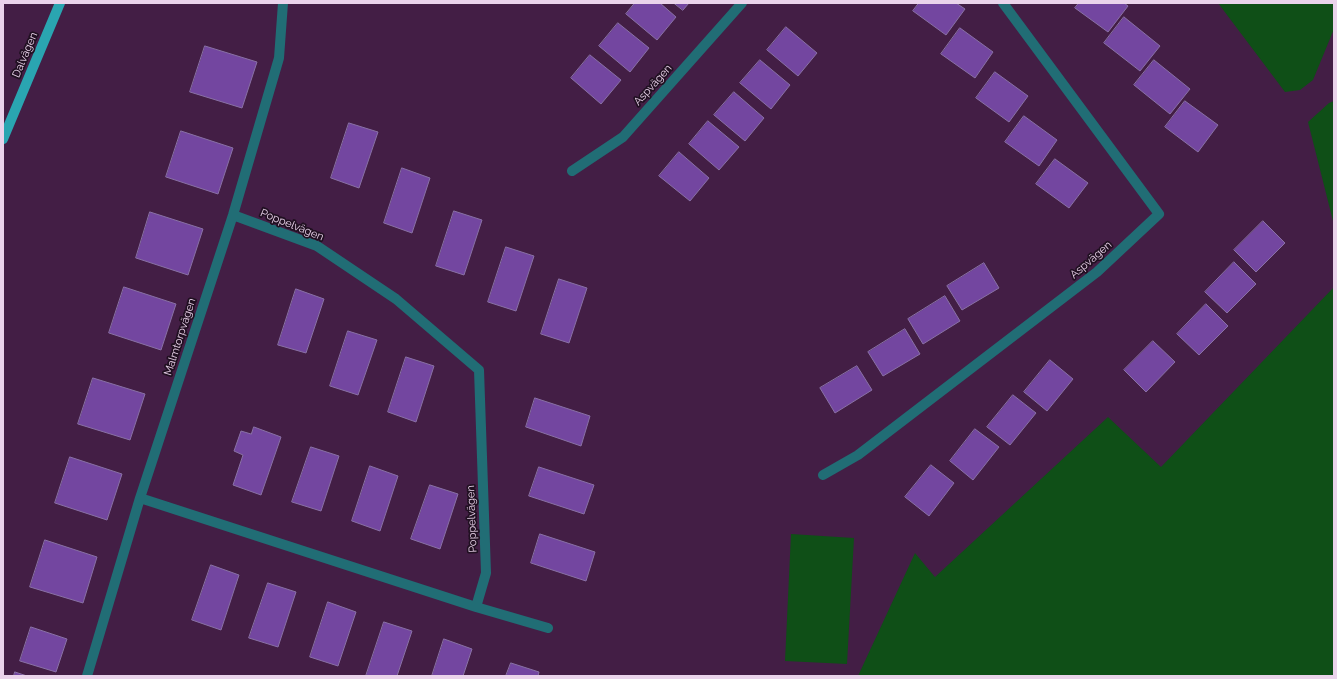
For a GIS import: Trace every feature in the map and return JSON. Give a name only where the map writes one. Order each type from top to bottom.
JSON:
[{"type":"main road","name":"Dalvägen","points":[[3,139],[60,3]]},
{"type":"street","name":"Malmtorpvägen","points":[[87,676],[140,498],[233,215],[279,58],[284,3]]},
{"type":"street","name":"Aspvägen","points":[[572,171],[623,137],[742,3]]},
{"type":"street","name":"Aspvägen","points":[[823,475],[858,455],[1097,272],[1160,214],[1003,3]]},
{"type":"street","name":"Poppelvägen","points":[[233,215],[317,246],[396,299],[479,370],[486,573],[476,607]]},
{"type":"street","points":[[140,498],[476,607],[548,628]]},
{"type":"green space","points":[[1218,3],[1334,3],[1334,29],[1313,80],[1300,90],[1285,92]]},
{"type":"green space","points":[[1334,101],[1334,225],[1308,122],[1329,103]]},
{"type":"green space","points":[[1334,287],[1334,676],[858,676],[915,553],[935,577],[1108,417],[1161,467]]},
{"type":"green space","points":[[791,534],[854,538],[847,664],[785,661]]},
{"type":"building","points":[[635,3],[660,3],[676,17],[657,40],[626,14]]},
{"type":"building","points":[[674,3],[689,3],[683,10]]},
{"type":"building","points":[[919,3],[956,3],[965,9],[946,35],[913,11]]},
{"type":"building","points":[[1079,3],[1124,3],[1128,6],[1108,32],[1075,8]]},
{"type":"building","points":[[1124,17],[1160,46],[1140,71],[1104,43]]},
{"type":"building","points":[[618,23],[649,48],[630,72],[599,46]]},
{"type":"building","points":[[786,27],[817,53],[798,76],[767,50]]},
{"type":"building","points":[[960,28],[993,52],[975,78],[941,54]]},
{"type":"building","points":[[205,46],[257,62],[242,108],[190,92]]},
{"type":"building","points":[[590,55],[621,80],[601,104],[571,78]]},
{"type":"building","points":[[760,60],[790,85],[771,109],[740,83]]},
{"type":"building","points":[[1154,60],[1190,89],[1170,114],[1134,85]]},
{"type":"building","points":[[995,72],[1028,96],[1009,122],[976,98]]},
{"type":"building","points":[[734,92],[764,118],[745,141],[714,115]]},
{"type":"building","points":[[1185,101],[1218,125],[1198,152],[1165,127]]},
{"type":"building","points":[[1024,116],[1057,140],[1039,166],[1005,142]]},
{"type":"building","points":[[708,121],[739,147],[719,170],[689,144]]},
{"type":"building","points":[[349,123],[378,132],[359,188],[331,178]]},
{"type":"building","points":[[181,131],[233,148],[218,194],[166,177]]},
{"type":"building","points":[[679,152],[709,178],[690,201],[659,176]]},
{"type":"building","points":[[1055,159],[1088,183],[1069,208],[1036,184]]},
{"type":"building","points":[[402,168],[430,178],[412,233],[384,223]]},
{"type":"building","points":[[454,211],[482,220],[464,275],[436,266]]},
{"type":"building","points":[[150,212],[203,229],[188,275],[136,258]]},
{"type":"building","points":[[1263,221],[1285,243],[1256,272],[1234,250]]},
{"type":"building","points":[[506,247],[534,256],[516,311],[488,302]]},
{"type":"building","points":[[1234,262],[1256,284],[1227,313],[1205,292]]},
{"type":"building","points":[[984,263],[999,288],[962,310],[947,286]]},
{"type":"building","points":[[559,279],[587,288],[569,343],[541,334]]},
{"type":"building","points":[[124,287],[176,304],[161,350],[109,333]]},
{"type":"building","points":[[296,289],[324,299],[306,353],[278,345]]},
{"type":"building","points":[[945,296],[960,321],[923,344],[908,319]]},
{"type":"building","points":[[1206,304],[1228,326],[1199,355],[1177,334]]},
{"type":"building","points":[[905,329],[920,354],[883,376],[868,352]]},
{"type":"building","points":[[348,331],[377,340],[358,395],[330,386]]},
{"type":"building","points":[[1153,341],[1175,362],[1146,392],[1124,370]]},
{"type":"building","points":[[406,357],[434,366],[416,422],[388,412]]},
{"type":"building","points":[[1050,360],[1073,379],[1047,411],[1024,392]]},
{"type":"building","points":[[857,366],[872,390],[835,413],[820,388]]},
{"type":"building","points":[[93,378],[145,394],[130,440],[78,424]]},
{"type":"building","points":[[1013,395],[1036,413],[1010,445],[987,427]]},
{"type":"building","points":[[535,398],[590,416],[581,446],[526,427]]},
{"type":"building","points":[[254,427],[281,437],[261,495],[233,485],[243,455],[234,451],[241,431],[251,434]]},
{"type":"building","points":[[975,429],[999,447],[973,480],[950,461]]},
{"type":"building","points":[[311,447],[339,456],[321,511],[292,502]]},
{"type":"building","points":[[70,457],[122,474],[107,520],[55,503]]},
{"type":"building","points":[[931,465],[954,483],[929,516],[905,497]]},
{"type":"building","points":[[370,466],[398,476],[380,531],[352,521]]},
{"type":"building","points":[[539,467],[594,485],[584,514],[529,496]]},
{"type":"building","points":[[430,485],[458,494],[440,549],[411,539]]},
{"type":"building","points":[[540,534],[595,552],[586,581],[531,563]]},
{"type":"building","points":[[45,540],[97,557],[83,603],[30,587]]},
{"type":"building","points":[[211,565],[239,575],[221,630],[192,620]]},
{"type":"building","points":[[268,583],[296,592],[278,647],[249,638]]},
{"type":"building","points":[[328,602],[356,612],[338,666],[310,657]]},
{"type":"building","points":[[384,622],[412,631],[397,676],[366,676]]},
{"type":"building","points":[[31,627],[67,639],[56,672],[20,661]]},
{"type":"building","points":[[444,639],[472,649],[463,676],[432,676]]},
{"type":"building","points":[[511,663],[539,672],[538,676],[506,676]]},
{"type":"building","points":[[15,672],[27,676],[14,676]]}]
